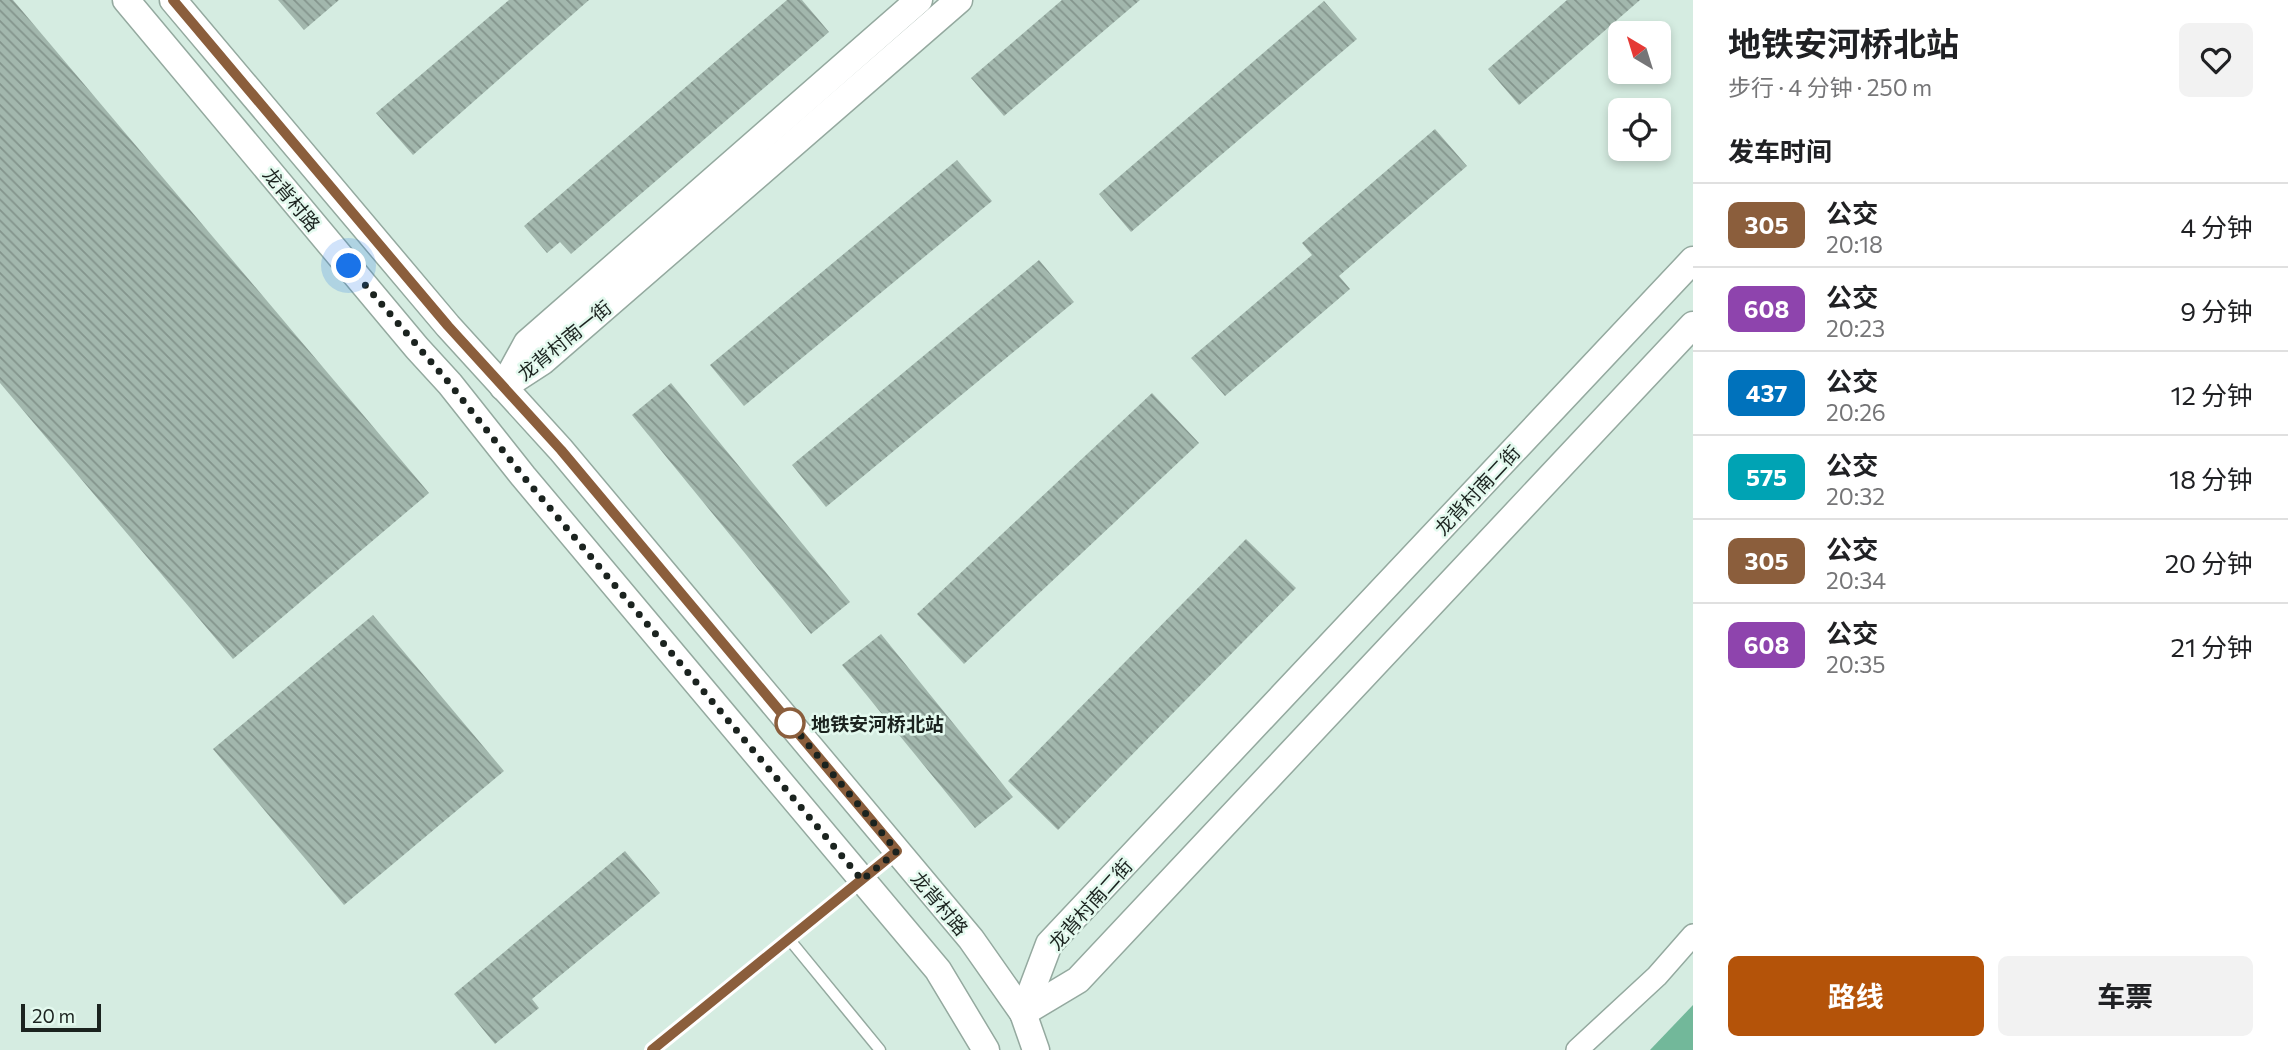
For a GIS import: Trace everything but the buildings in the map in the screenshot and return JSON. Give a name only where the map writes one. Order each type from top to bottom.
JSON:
[{"type":"street","name":"龙背村路","points":[[126,0],[938,970],[986,1050]]},
{"type":"street","name":"龙背村路","points":[[173,0],[448,326],[561,450],[971,940],[1023,1013],[1036,1050]]},
{"type":"street","name":"龙背村南一街","points":[[503,387],[527,343],[919,0]]},
{"type":"street","name":"龙背村南一街","points":[[503,387],[543,361],[959,0]]},
{"type":"street","name":"龙背村南二街","points":[[1023,1013],[1049,944],[1693,260]]},
{"type":"street","points":[[1023,1013],[1079,980],[1693,326]]},
{"type":"street","points":[[1577,1050],[1657,976],[1693,936]]},
{"type":"lane","points":[[652,1050],[897,851]]},
{"type":"lane","points":[[789,939],[880,1050]]},
{"type":"shaded area","points":[[1693,1005],[1693,1050],[1650,1050]]},
{"type":"bus line","name":"305","points":[[173,0],[448,326],[561,450],[897,851],[652,1050]]},
{"type":"place","name":"地铁安河桥北站","points":[[790,723]]},
{"type":"route","points":[[349,266],[862,880],[897,851],[786,718],[790,723]]}]
